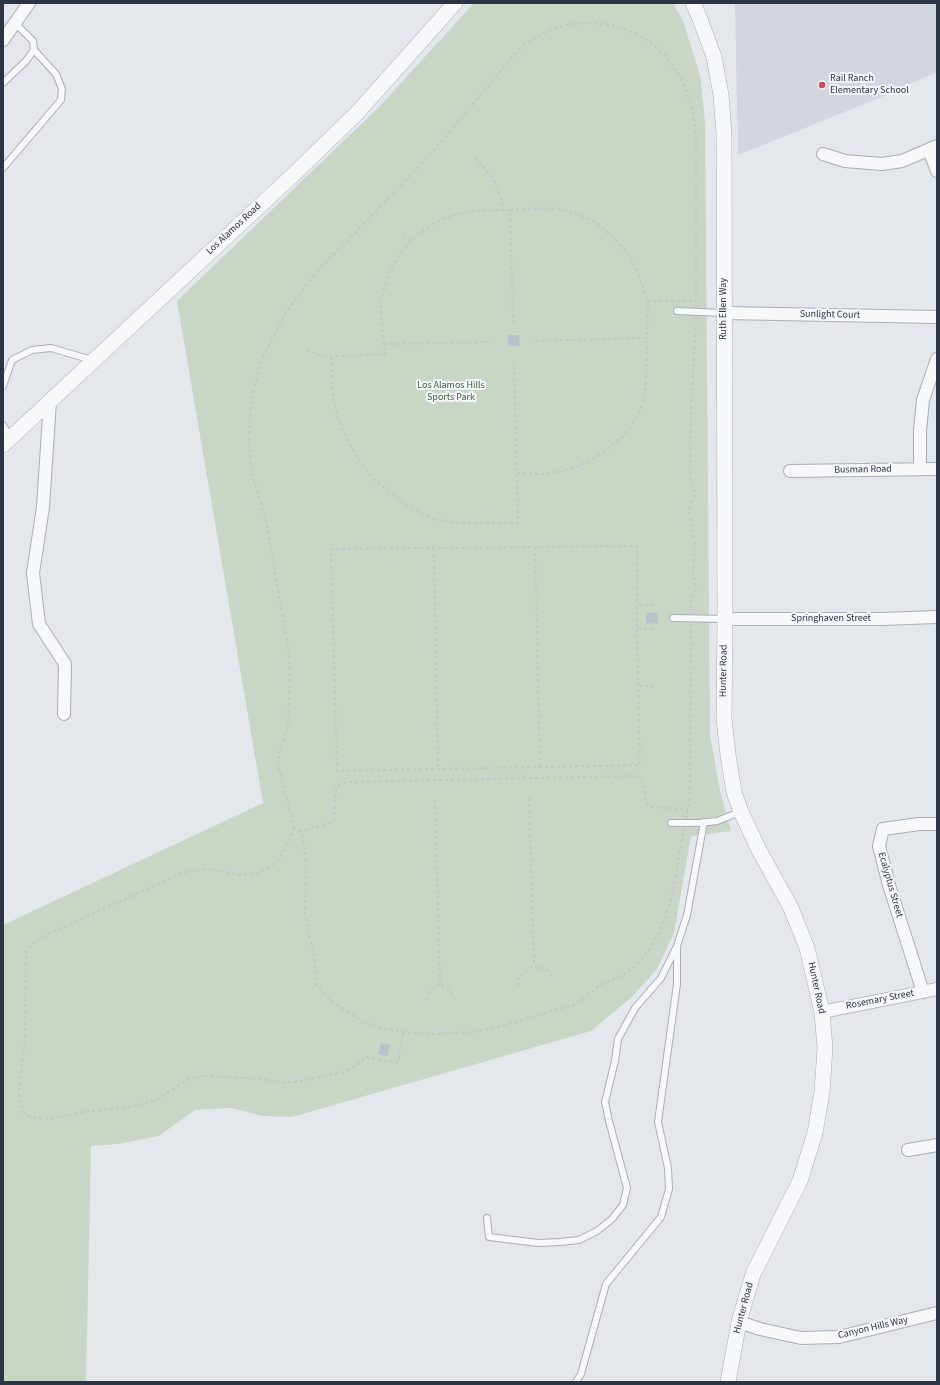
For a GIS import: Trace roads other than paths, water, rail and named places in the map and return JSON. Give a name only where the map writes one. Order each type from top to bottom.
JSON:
[{"type":"street","points":[[3,40],[29,3]]},
{"type":"street","name":"Los Alamos Road","points":[[6,436],[50,400],[94,360],[293,175],[357,113],[455,3]]},
{"type":"street","name":"Ruth Ellen Way","points":[[693,3],[714,57],[721,95],[724,133],[725,619]]},
{"type":"street","points":[[823,154],[845,161],[882,164],[902,161],[933,148],[937,171]]},
{"type":"street","name":"Sunlight Court","points":[[724,313],[937,318]]},
{"type":"street","points":[[920,469],[920,431],[924,400],[937,359]]},
{"type":"street","points":[[50,400],[43,507],[32,573],[38,624],[65,664],[64,714]]},
{"type":"street","name":"Busman Road","points":[[790,471],[937,469]]},
{"type":"street","name":"Springhaven Street","points":[[725,619],[881,619],[937,617]]},
{"type":"street","name":"Hunter Road","points":[[725,619],[724,719],[733,786],[741,812],[759,850],[791,908],[807,948],[822,1012],[824,1048],[822,1092],[815,1132],[800,1181],[753,1274],[739,1322],[728,1382]]},
{"type":"street","name":"Ecalyptus Street","points":[[922,992],[889,885],[879,846],[883,829],[919,824],[937,824]]},
{"type":"street","name":"Rosemary Street","points":[[822,1012],[937,989]]},
{"type":"street","points":[[908,1150],[937,1145]]},
{"type":"street","name":"Canyon Hills Way","points":[[739,1322],[760,1329],[801,1338],[839,1337],[937,1313]]},
{"type":"lane","points":[[3,168],[61,100],[62,89],[56,74],[34,50],[33,41],[15,23]]},
{"type":"lane","points":[[3,83],[26,61],[34,50]]},
{"type":"lane","points":[[677,311],[724,313]]},
{"type":"lane","points":[[3,386],[12,360],[32,350],[51,348],[94,360]]},
{"type":"lane","points":[[673,618],[725,619]]},
{"type":"lane","points":[[671,823],[717,820],[741,812]]},
{"type":"lane","points":[[487,1218],[489,1238],[538,1243],[560,1242],[579,1240],[598,1231],[612,1219],[623,1205],[627,1188],[605,1102],[615,1061],[618,1039],[635,1008],[661,978],[677,946],[687,915],[704,822]]},
{"type":"lane","points":[[576,1382],[581,1374],[606,1284],[661,1217],[669,1189],[668,1168],[658,1122],[677,984],[677,946]]},
{"type":"place","name":"Rail Ranch Elementary School","points":[[822,85]]},
{"type":"park label","name":"Los Alamos Hills Sports Park","points":[[451,392]]}]
